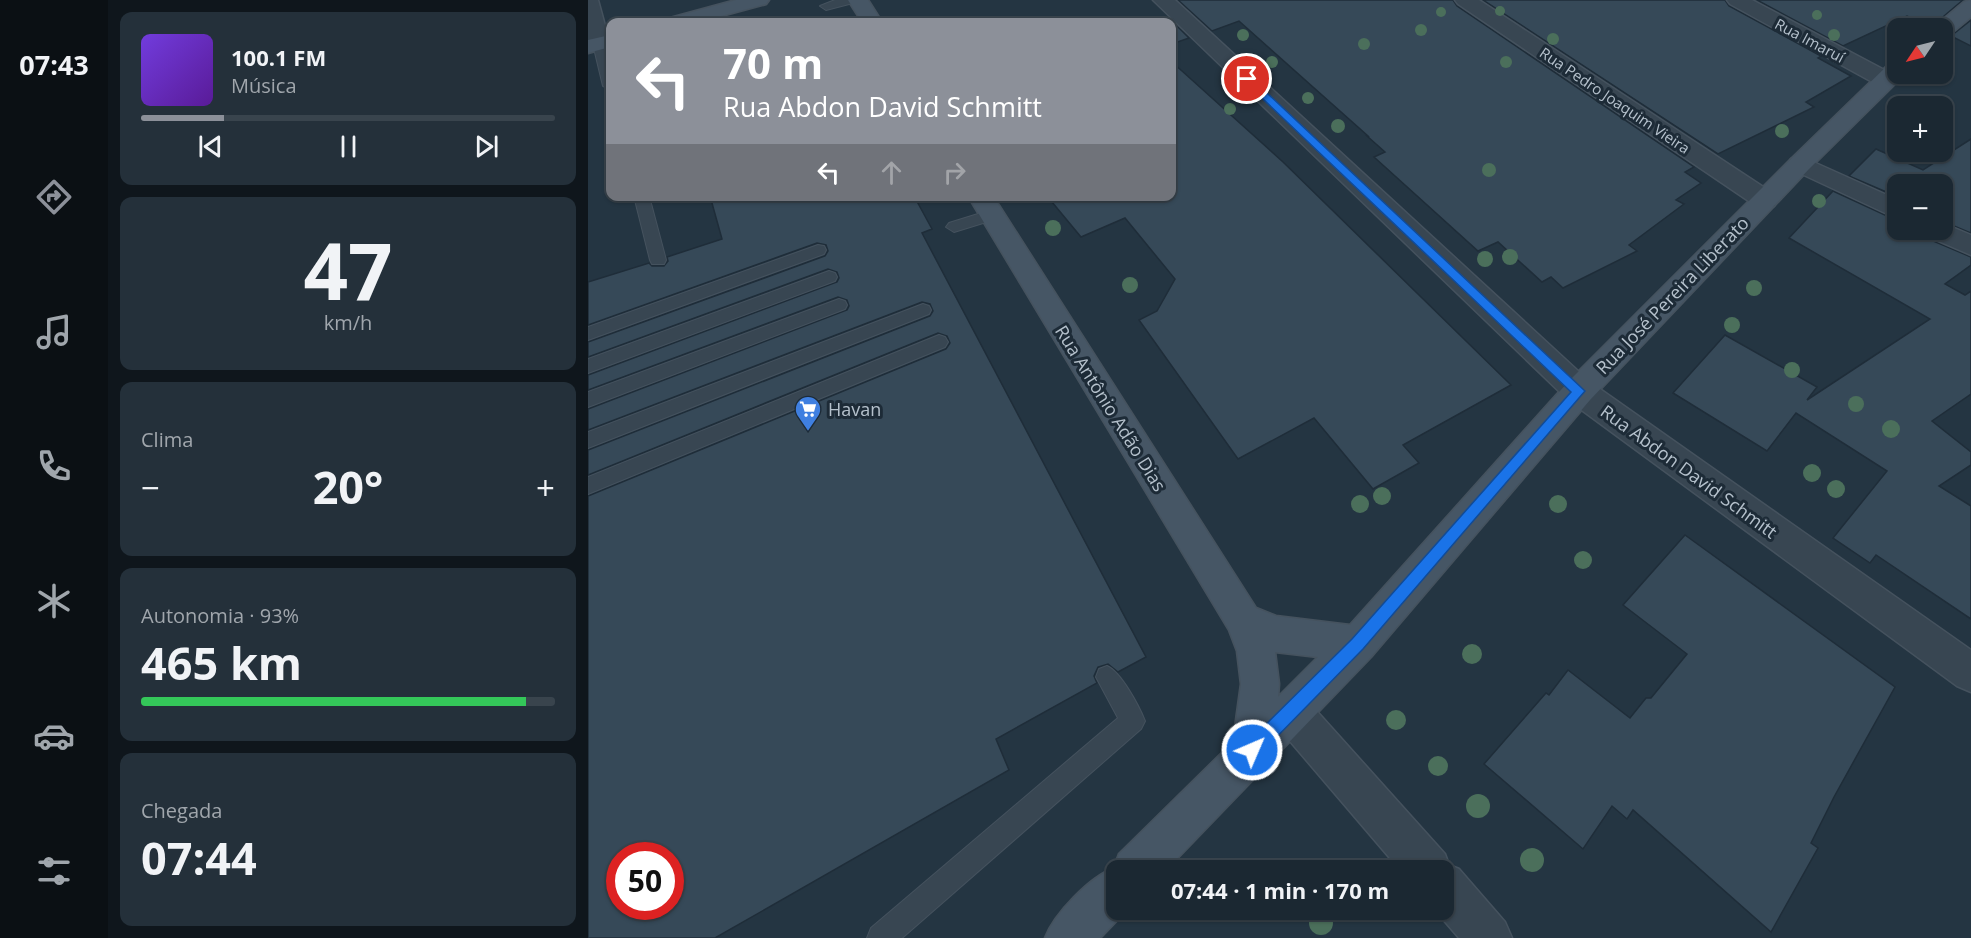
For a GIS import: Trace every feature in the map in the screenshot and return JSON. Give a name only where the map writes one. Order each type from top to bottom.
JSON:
[{"type":"main road","points":[[692,18],[759,0]]},
{"type":"main road","points":[[858,0],[869,18]]},
{"type":"main road","name":"Rua José Pereira Liberato","points":[[1144,860],[1358,644],[1579,391],[1887,78]]},
{"type":"main road","name":"Rua Antônio Adão Dias","points":[[985,206],[1243,620],[1256,651],[1260,684],[1252,750]]},
{"type":"main road","points":[[1243,620],[1274,634],[1358,644]]},
{"type":"main road","points":[[1068,938],[1106,899]]},
{"type":"street","points":[[588,0],[599,44]]},
{"type":"street","name":"Rua Abdon David Schmitt","points":[[1163,0],[1579,391],[1971,673]]},
{"type":"street","name":"Rua Pedro Joaquim Vieira","points":[[1465,0],[1765,200]]},
{"type":"street","name":"Rua Imaruí","points":[[1737,0],[1887,72]]},
{"type":"street","points":[[1800,164],[1887,206]]},
{"type":"street","points":[[1953,238],[1971,246]]},
{"type":"street","points":[[1291,711],[1421,860]]},
{"type":"street","points":[[1454,898],[1489,938]]},
{"type":"lane","points":[[826,6],[849,0]]},
{"type":"lane","points":[[599,44],[606,71]]},
{"type":"lane","points":[[642,201],[658,260]]},
{"type":"lane","points":[[954,227],[985,206]]},
{"type":"lane","points":[[588,334],[818,250]]},
{"type":"lane","points":[[588,366],[829,277]]},
{"type":"lane","points":[[588,400],[839,305]]},
{"type":"lane","points":[[588,440],[923,310]]},
{"type":"lane","points":[[588,486],[939,342]]},
{"type":"lane","points":[[885,936],[1133,721],[1107,677]]},
{"type":"building","points":[[1178,0],[1453,0],[1457,6],[1694,167],[1685,172],[1701,183],[1676,200],[1684,204],[1629,245],[1637,251],[1563,288],[1551,277],[1542,282],[1498,242],[1478,251],[1374,157],[1385,152],[1239,21],[1212,31]]},
{"type":"building","points":[[1483,0],[1725,0],[1729,6],[1821,56],[1818,58],[1851,76],[1806,102],[1814,107],[1718,154]]},
{"type":"building","points":[[1757,0],[1963,0],[1942,18],[1907,16],[1887,18],[1887,25],[1843,46]]},
{"type":"building","points":[[1971,20],[1971,46],[1953,37],[1953,34]]},
{"type":"building","points":[[1176,25],[1189,38],[1176,43]]},
{"type":"building","points":[[1176,66],[1283,162],[1511,385],[1403,445],[1419,463],[1373,489],[1314,418],[1238,459],[1139,320],[1157,311],[1175,279],[1125,218],[1081,237],[1051,201],[1176,201]]},
{"type":"building","points":[[1971,139],[1971,233],[1953,226],[1953,174],[1887,174],[1887,192],[1849,176],[1876,149],[1887,154],[1887,162],[1905,162],[1923,170],[1935,162],[1953,162],[1953,151]]},
{"type":"building","points":[[1833,191],[1887,216],[1887,240],[1931,240],[1971,257],[1971,265],[1945,284],[1965,295],[1971,291],[1971,394],[1932,421],[1971,452],[1971,465],[1939,486],[1971,506],[1971,619],[1876,555],[1870,563],[1833,538],[1887,471],[1796,413],[1767,451],[1673,393],[1725,335],[1817,387],[1807,400],[1930,319],[1789,238]]},
{"type":"building","name":"Havan","points":[[711,201],[917,201],[932,229],[922,233],[1146,657],[1118,672],[1108,664],[1098,667],[1094,676],[1097,683],[996,739],[1009,770],[715,938],[588,938],[588,496],[946,349],[950,343],[947,336],[938,333],[588,475],[588,450],[930,316],[933,311],[930,304],[922,302],[588,430],[588,409],[847,310],[849,306],[847,300],[838,297],[588,390],[588,375],[837,282],[839,278],[837,272],[828,269],[588,357],[588,342],[825,256],[828,251],[826,245],[817,243],[588,325],[588,282],[649,263],[652,266],[664,266],[668,261],[667,257],[722,239]]},
{"type":"building","points":[[1685,535],[1895,687],[1834,797],[1811,843],[1818,848],[1771,932],[1633,810],[1627,819],[1612,806],[1583,849],[1484,764],[1546,693],[1549,695],[1568,670],[1630,718],[1646,698],[1651,698],[1687,654],[1623,605]]},
{"type":"place","name":"Havan","points":[[808,432]]},
{"type":"route","points":[[1247,79],[1579,391],[1358,644],[1252,750]]}]
